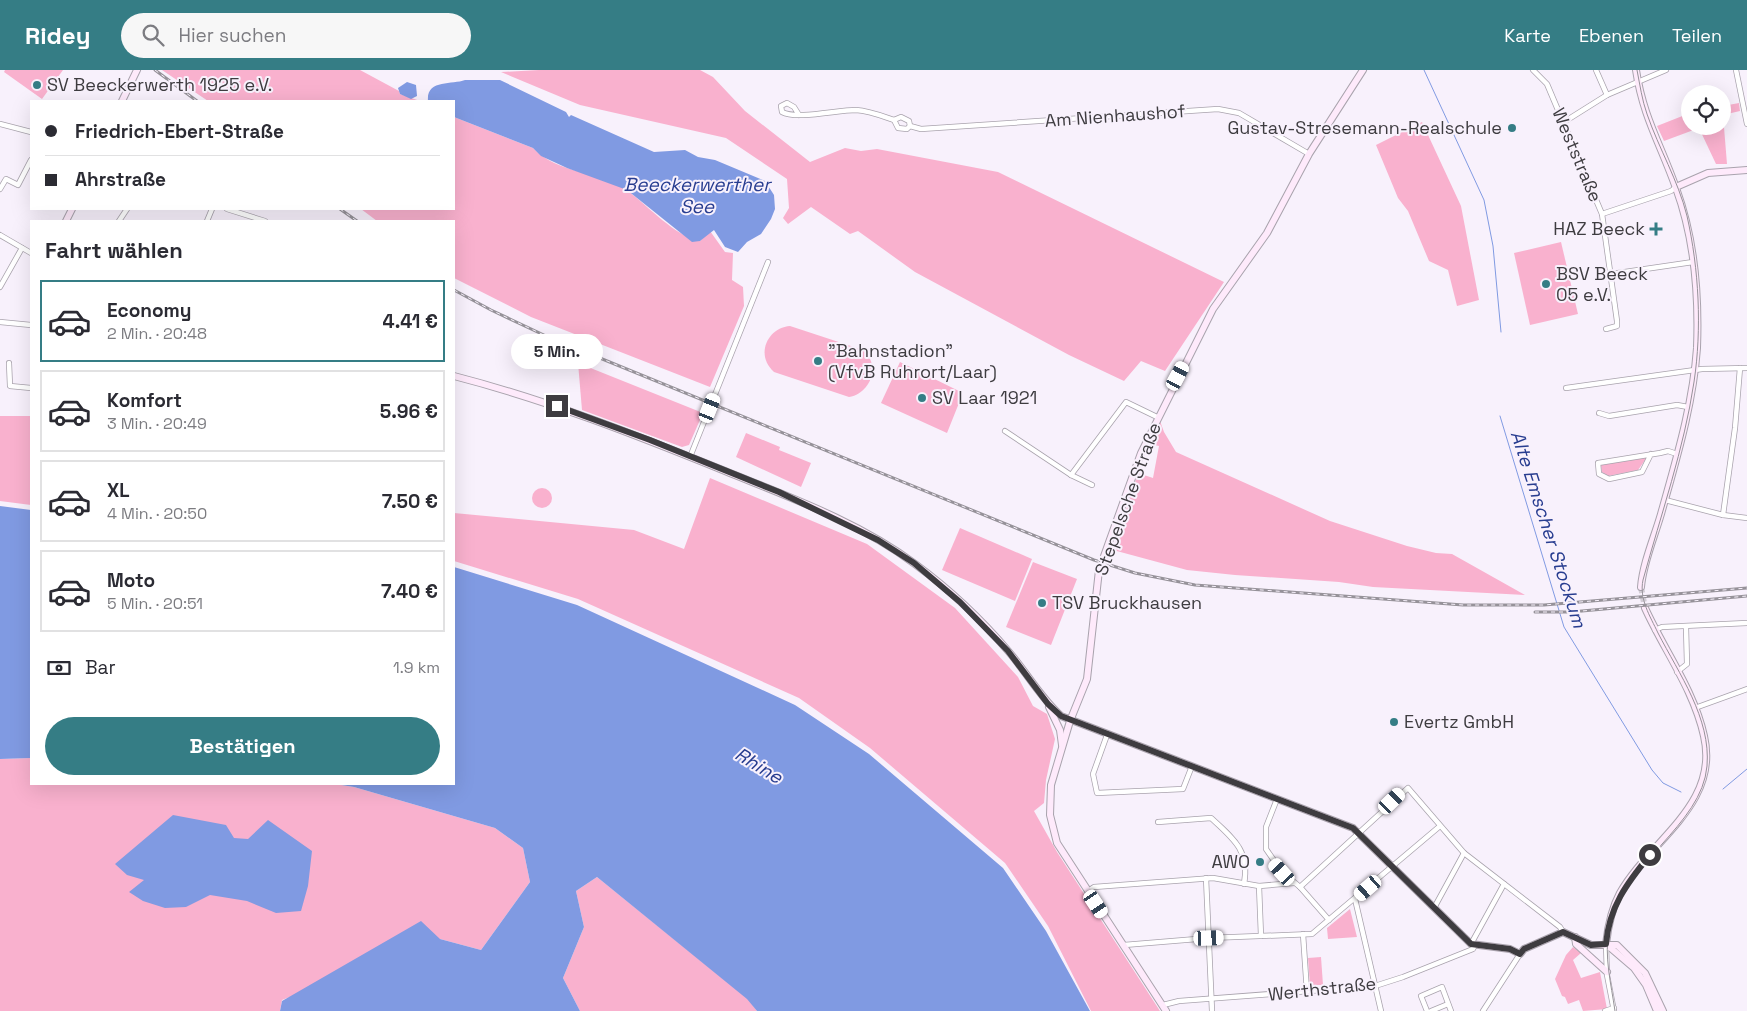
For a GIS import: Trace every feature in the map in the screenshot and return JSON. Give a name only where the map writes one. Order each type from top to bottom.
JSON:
[{"type":"street","points":[[122,100],[137,70]]},
{"type":"street","name":"Stepelsche Straße","points":[[1164,1008],[1064,857],[1053,828],[1050,791],[1070,721],[1087,679],[1099,570],[1141,453],[1157,417],[1213,309],[1266,234],[1309,154],[1363,70]]},
{"type":"street","name":"Weststraße","points":[[1533,70],[1547,84],[1602,214],[1618,321],[1617,326],[1606,329]]},
{"type":"street","points":[[1596,70],[1607,95]]},
{"type":"street","points":[[1636,70],[1644,112],[1676,187],[1686,222],[1693,262],[1697,336],[1695,371],[1688,407],[1641,587]]},
{"type":"street","points":[[1564,122],[1607,95],[1666,70]]},
{"type":"street","points":[[1736,70],[1744,96],[1747,124]]},
{"type":"street","name":"Am Nienhaushof","points":[[894,120],[898,128],[907,129],[910,126],[921,129],[1218,109],[1239,113],[1309,154]]},
{"type":"street","name":"Am Nienhaushof","points":[[799,114],[857,110],[894,120],[902,117],[909,121],[910,126]]},
{"type":"street","points":[[0,124],[30,132]]},
{"type":"street","points":[[0,189],[6,179],[18,185],[30,162]]},
{"type":"street","points":[[1602,214],[1671,191],[1708,173],[1747,170]]},
{"type":"street","points":[[230,210],[261,220]]},
{"type":"street","points":[[0,235],[30,252]]},
{"type":"street","points":[[0,287],[22,248]]},
{"type":"street","points":[[690,457],[768,262]]},
{"type":"street","points":[[1611,274],[1693,262]]},
{"type":"street","points":[[0,322],[30,325]]},
{"type":"street","points":[[9,363],[10,386],[30,388]]},
{"type":"street","points":[[1723,515],[1734,438],[1740,368]]},
{"type":"street","points":[[1566,388],[1695,371],[1747,368]]},
{"type":"street","points":[[455,376],[569,410],[779,492],[878,540],[914,563],[952,594],[1008,651],[1048,704],[1060,730],[1062,747]]},
{"type":"street","points":[[1071,475],[1126,402],[1157,417]]},
{"type":"street","points":[[1598,413],[1609,416],[1677,405],[1688,407]]},
{"type":"street","points":[[1005,431],[1071,475],[1092,485]]},
{"type":"street","points":[[1651,454],[1642,472],[1609,479],[1599,474],[1598,463],[1668,451],[1677,454]]},
{"type":"street","points":[[1665,500],[1723,515],[1747,518]]},
{"type":"street","points":[[1605,1011],[1614,1009],[1607,972],[1606,944],[1613,910],[1621,892],[1690,807],[1700,790],[1706,768],[1704,734],[1695,708],[1645,608]]},
{"type":"street","points":[[1655,630],[1747,623]]},
{"type":"street","points":[[1677,672],[1687,664],[1686,627]]},
{"type":"street","points":[[1695,708],[1747,689]]},
{"type":"street","points":[[1048,704],[1070,721],[1353,828],[1473,944],[1510,949],[1520,954]]},
{"type":"street","points":[[1107,735],[1094,774],[1096,793],[1183,788],[1192,766]]},
{"type":"street","points":[[1300,887],[1408,788],[1411,789],[1464,853],[1563,932],[1591,945],[1617,945],[1634,960],[1650,983],[1663,1011]]},
{"type":"street","points":[[1277,799],[1266,827],[1266,849],[1272,861],[1300,887],[1329,920]]},
{"type":"street","points":[[1158,822],[1211,818],[1235,840],[1247,866],[1244,884]]},
{"type":"street","points":[[1124,945],[1209,938],[1312,934],[1440,826]]},
{"type":"street","points":[[1434,908],[1464,853]]},
{"type":"street","points":[[1088,891],[1094,887],[1206,878],[1259,886],[1294,883]]},
{"type":"street","points":[[1206,878],[1212,1011]]},
{"type":"street","points":[[1473,944],[1504,884]]},
{"type":"street","points":[[1259,886],[1261,936]]},
{"type":"street","points":[[1355,899],[1381,1011]]},
{"type":"street","points":[[1483,1011],[1524,949],[1563,932]]},
{"type":"street","points":[[1304,934],[1308,992]]},
{"type":"street","points":[[1574,937],[1576,944],[1607,972]]},
{"type":"street","name":"Werthstraße","points":[[1164,1008],[1179,1001],[1375,986],[1403,977],[1472,949],[1473,944]]},
{"type":"street","points":[[1606,944],[1634,968],[1646,986],[1657,1011]]},
{"type":"street","points":[[1448,1004],[1429,1011],[1421,996],[1442,987],[1451,1011]]},
{"type":"shaded area","name":"SV Beeckerwerth 1925 e.V.","points":[[5,70],[63,70],[42,99],[4,72]]},
{"type":"shaded area","points":[[162,70],[360,70],[399,91],[400,94],[417,100],[207,100]]},
{"type":"shaded area","points":[[539,70],[700,70],[713,77],[745,111],[810,162],[845,148],[861,151],[877,149],[998,172],[1224,282],[1165,371],[1141,361],[1124,381],[1069,355],[915,272],[858,231],[850,234],[811,207],[788,224],[783,218],[789,208],[787,179],[726,138],[580,105],[501,72]]},
{"type":"shaded area","points":[[1739,103],[1740,111],[1731,113],[1731,104]]},
{"type":"shaded area","points":[[455,117],[533,148],[554,163],[566,168],[617,184],[681,234],[700,241],[710,231],[725,252],[733,253],[732,280],[743,287],[744,306],[710,387],[531,317],[455,279],[455,220],[376,220],[362,210],[455,210]]},
{"type":"shaded area","points":[[1681,117],[1681,135],[1664,141],[1657,126]]},
{"type":"shaded area","points":[[1422,122],[1461,206],[1479,300],[1457,306],[1448,270],[1429,261],[1408,211],[1398,198],[1376,145]]},
{"type":"shaded area","points":[[1702,135],[1725,135],[1727,164],[1716,164]]},
{"type":"shaded area","name":"BSV Beeck 05 e.V.","points":[[1561,242],[1578,314],[1530,325],[1514,253]]},
{"type":"shaded area","name":"\"Bahnstadion\" (VfvB Ruhrort/Laar)","points":[[790,326],[863,350],[871,363],[871,378],[868,384],[863,390],[849,397],[774,372],[765,358],[766,343],[775,332]]},
{"type":"shaded area","name":"SV Laar 1921","points":[[900,362],[963,393],[947,433],[881,403]]},
{"type":"shaded area","points":[[578,363],[703,413],[689,445],[682,447],[582,410]]},
{"type":"shaded area","points":[[0,416],[30,416],[30,505],[0,501]]},
{"type":"shaded area","points":[[1160,421],[1176,452],[1330,521],[1407,546],[1436,553],[1452,554],[1525,595],[1373,587],[1339,582],[1187,570],[1113,550],[1138,473],[1153,478],[1159,446],[1150,444]]},
{"type":"shaded area","points":[[746,433],[780,447],[779,450],[811,463],[801,487],[736,457]]},
{"type":"shaded area","points":[[1648,456],[1638,470],[1608,476],[1602,472],[1601,465]]},
{"type":"shaded area","points":[[710,478],[867,544],[955,608],[1018,677],[1033,706],[1047,714],[1055,739],[1046,780],[1044,803],[1034,811],[1057,852],[1160,1011],[1091,1011],[1048,926],[1005,863],[870,748],[799,698],[578,599],[455,561],[455,513],[634,530],[684,549]]},
{"type":"shaded area","points":[[542,488],[549,491],[552,498],[549,505],[542,508],[535,505],[532,498],[535,491]]},
{"type":"shaded area","points":[[960,528],[1032,559],[1015,601],[942,570]]},
{"type":"shaded area","name":"TSV Bruckhausen","points":[[1033,562],[1077,579],[1051,645],[1006,627]]},
{"type":"shaded area","points":[[30,758],[30,785],[341,785],[354,787],[495,828],[523,848],[530,882],[481,950],[440,939],[282,1000],[280,1011],[0,1011],[0,759]]},
{"type":"shaded area","points":[[597,877],[748,999],[757,1011],[580,1011],[563,978],[584,927],[576,891]]},
{"type":"shaded area","points":[[1350,909],[1357,937],[1328,939],[1327,928]]},
{"type":"shaded area","points":[[1573,947],[1581,953],[1573,960],[1581,978],[1600,972],[1607,1009],[1583,1011],[1579,1000],[1568,1004],[1565,997],[1562,996],[1555,979],[1566,955]]},
{"type":"shaded area","points":[[1321,957],[1323,985],[1310,985],[1308,958]]},
{"type":"water","name":"Beeckerwerther See","points":[[500,80],[566,112],[569,117],[571,115],[654,152],[685,150],[698,157],[715,160],[765,181],[774,195],[775,209],[771,219],[761,234],[747,242],[738,252],[725,247],[714,230],[700,241],[692,242],[627,190],[567,168],[541,156],[533,148],[455,117],[455,100],[428,100],[428,94],[435,86],[460,81]]},
{"type":"water","points":[[407,82],[416,85],[417,96],[411,99],[400,94],[398,88]]},
{"type":"water","points":[[0,506],[30,510],[30,758],[0,759]]},
{"type":"water","name":"Rhine","points":[[455,567],[577,605],[795,705],[869,754],[1003,868],[1046,931],[1090,1011],[757,1011],[747,999],[597,877],[576,891],[584,927],[563,978],[580,1011],[280,1011],[282,1001],[421,921],[440,939],[481,950],[530,882],[523,848],[495,828],[341,785],[455,785]]},
{"type":"water","points":[[173,815],[226,825],[234,838],[248,839],[268,820],[312,851],[308,886],[301,911],[276,913],[247,901],[210,895],[186,907],[165,908],[143,901],[129,892],[144,880],[127,875],[115,864]]},
{"type":"waterway","name":"Alte Emscher Stockum","points":[[1424,70],[1484,200],[1493,246],[1501,332]]},
{"type":"waterway","name":"Alte Emscher Stockum","points":[[1500,416],[1564,627],[1652,770],[1663,783],[1681,792]]},
{"type":"waterway","name":"Alte Emscher Stockum","points":[[1723,789],[1747,769]]},
{"type":"tunnel","points":[[1641,587],[1645,608]]},
{"type":"tram line","points":[[1615,1011],[1607,950],[1609,929],[1617,906],[1629,884],[1644,864],[1691,808],[1702,788],[1707,766],[1707,748],[1699,714],[1684,680],[1649,614],[1644,601],[1642,587],[1690,407],[1698,341],[1698,299],[1697,278],[1687,216],[1679,190],[1647,114],[1637,70]]},
{"type":"railway","points":[[155,70],[196,100]]},
{"type":"railway","points":[[341,210],[356,220]]},
{"type":"railway","points":[[455,291],[546,336],[1094,560],[1135,573],[1195,585],[1463,605],[1544,605],[1747,588]]},
{"type":"railway","points":[[1535,612],[1571,612],[1747,596]]},
{"type":"place","name":"SV Beeckerwerth 1925 e.V.","points":[[37,85]]},
{"type":"place","name":"Gustav-Stresemann-Realschule","points":[[1512,128]]},
{"type":"place","name":"HAZ Beeck","points":[[1656,229]]},
{"type":"place","name":"BSV Beeck 05 e.V.","points":[[1546,284]]},
{"type":"place","name":"\"Bahnstadion\" (VfvB Ruhrort/Laar)","points":[[818,361]]},
{"type":"place","name":"SV Laar 1921","points":[[922,398]]},
{"type":"place","name":"TSV Bruckhausen","points":[[1042,603]]},
{"type":"place","name":"Evertz GmbH","points":[[1394,722]]},
{"type":"place","name":"AWO","points":[[1260,862]]},
{"type":"route","points":[[557,406],[650,440],[779,492],[878,540],[914,563],[952,594],[1008,651],[1048,704],[1061,716],[1353,828],[1471,944],[1510,949],[1520,954],[1524,949],[1563,932],[1569,933],[1591,945],[1606,944],[1610,919],[1617,900],[1627,883],[1650,855]]}]
